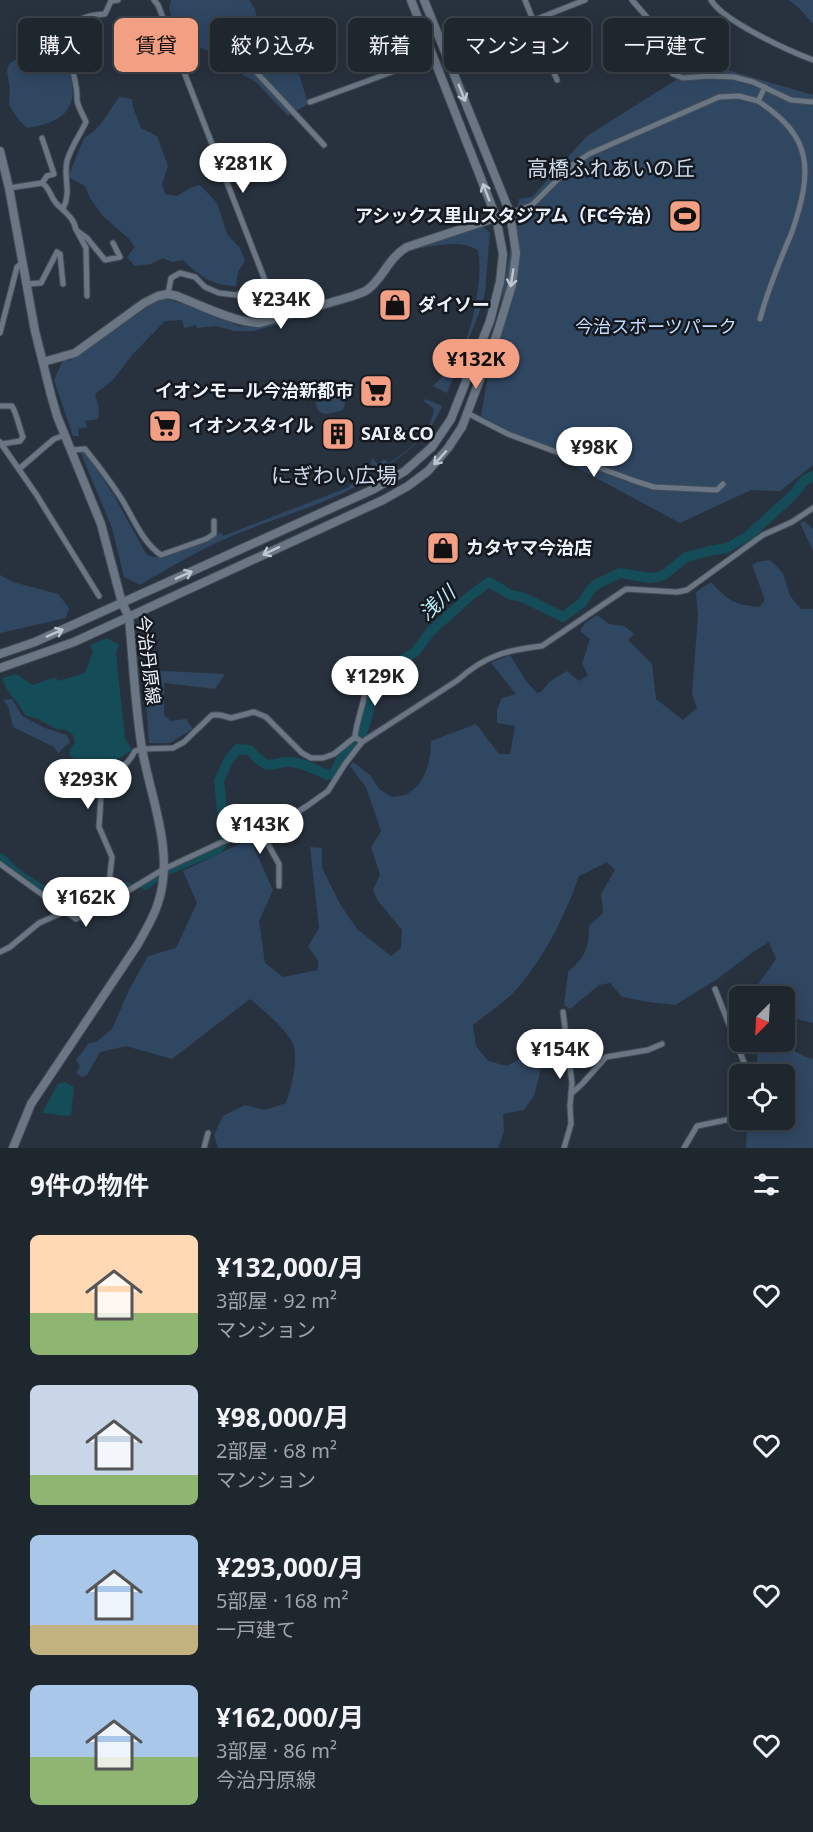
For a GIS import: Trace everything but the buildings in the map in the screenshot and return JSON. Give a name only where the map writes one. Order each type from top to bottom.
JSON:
[{"type":"street","points":[[63,209],[68,192],[66,164],[72,147],[86,122],[77,101],[77,88],[71,65],[69,45],[72,31],[80,19],[105,14],[110,1],[118,0]]},
{"type":"street","points":[[154,0],[158,5],[266,283],[236,295],[219,293],[195,277],[180,273],[171,278],[168,294]]},
{"type":"street","points":[[0,654],[35,642],[374,489],[405,471],[432,447],[451,418],[490,321],[500,282],[503,254],[496,217],[411,0]]},
{"type":"street","points":[[424,0],[444,50]]},
{"type":"street","points":[[525,0],[532,18]]},
{"type":"street","points":[[538,18],[585,0]]},
{"type":"street","points":[[632,0],[652,22],[668,33],[672,40],[666,65],[674,74],[683,78],[734,77],[753,82],[791,100],[813,102]]},
{"type":"street","points":[[711,0],[728,17],[789,50],[813,60]]},
{"type":"street","points":[[310,102],[433,57]]},
{"type":"street","points":[[257,72],[324,145]]},
{"type":"street","points":[[0,668],[74,642],[383,500],[428,471],[448,448],[462,427],[497,334],[512,285],[516,254],[510,213],[453,72]]},
{"type":"street","points":[[554,72],[557,80]]},
{"type":"street","points":[[758,102],[765,87]]},
{"type":"street","points":[[43,362],[75,353],[144,303],[158,296],[168,294],[241,321],[260,323],[353,296],[367,290],[397,253],[407,247],[532,205],[571,166],[599,149],[719,97],[739,96],[775,111],[794,126],[802,137],[811,160],[807,197],[769,289],[760,319]]},
{"type":"street","points":[[42,138],[54,174],[47,176],[42,183]]},
{"type":"street","name":"今治丹原線","points":[[0,151],[43,362],[57,416],[101,524],[122,603],[129,617],[142,749],[162,838],[164,869],[159,903],[148,926],[31,1104],[13,1148]]},
{"type":"street","points":[[9,188],[42,183],[47,186],[55,202],[75,223],[76,230],[86,248],[87,296]]},
{"type":"street","points":[[76,230],[87,238],[105,260],[120,257],[112,243]]},
{"type":"street","points":[[27,284],[41,283],[57,252],[60,254],[63,284]]},
{"type":"street","points":[[0,333],[17,267],[22,263]]},
{"type":"street","points":[[0,406],[12,406],[23,437],[20,441],[1,443],[99,596]]},
{"type":"street","points":[[467,413],[508,434],[654,487],[717,490],[723,484]]},
{"type":"street","points":[[19,469],[54,439],[65,435]]},
{"type":"street","points":[[71,450],[85,449],[121,498],[145,539],[160,555],[214,534],[214,521]]},
{"type":"street","points":[[0,864],[76,920],[164,869],[220,843],[273,826],[328,791],[362,742],[458,680],[486,658],[542,646],[626,589],[676,592],[687,590],[763,535],[792,522],[813,508]]},
{"type":"street","points":[[108,903],[112,857],[99,826],[102,782],[106,777],[129,763],[135,752],[142,749],[173,748],[184,742],[212,715],[231,718],[254,712],[261,714],[302,753],[311,758],[323,758],[334,753],[355,737],[365,697],[366,678]]},
{"type":"street","points":[[355,737],[362,742]]},
{"type":"street","points":[[267,828],[264,837],[279,864],[279,886]]},
{"type":"street","points":[[0,952],[10,947],[39,923],[64,912]]},
{"type":"street","points":[[715,989],[745,1064]]},
{"type":"street","points":[[563,1012],[572,1083],[571,1124],[564,1148]]},
{"type":"street","points":[[571,1094],[606,1057],[633,1053],[662,1044]]},
{"type":"street","points":[[684,1148],[697,1126],[729,1119]]},
{"type":"street","points":[[204,1148],[208,1133]]},
{"type":"green space","points":[[171,0],[249,0],[255,9],[257,18],[210,18],[210,52],[198,47],[198,18],[172,18],[169,8]]},
{"type":"green space","points":[[789,0],[813,0],[813,24],[801,10]]},
{"type":"green space","points":[[18,58],[18,72],[70,74],[72,97],[65,113],[49,123],[27,128],[9,105],[10,89],[7,71],[9,64]]},
{"type":"green space","name":"今治スポーツパーク","points":[[729,71],[813,95],[813,465],[780,491],[751,490],[680,523],[481,416],[519,199],[532,197],[587,136],[689,72]]},
{"type":"green space","points":[[238,72],[294,72],[300,76],[308,104],[288,116],[256,82]]},
{"type":"green space","points":[[119,97],[132,99],[141,128],[157,136],[168,166],[162,184],[165,194],[177,196],[200,185],[217,203],[227,234],[240,248],[245,261],[238,272],[236,286],[220,284],[207,279],[183,260],[172,262],[163,258],[151,264],[135,266],[127,257],[135,247],[103,216],[90,198],[85,186],[68,177],[84,138],[101,124]]},
{"type":"green space","points":[[481,225],[490,233],[485,292],[480,311],[447,393],[433,386],[459,358],[457,355],[464,346],[474,310],[478,284],[478,250],[457,244],[422,248],[418,245]]},
{"type":"green space","points":[[156,299],[181,303],[239,326],[253,327],[279,321],[280,324],[253,331],[234,331],[216,326],[197,328],[196,325],[184,328],[182,320],[165,321],[132,355],[113,380],[95,394],[99,409],[98,419],[85,421],[87,427],[78,429],[79,436],[73,436],[54,380],[64,358],[69,361],[86,351],[122,322]]},
{"type":"green space","points":[[341,395],[345,402],[343,410],[325,414],[317,408],[316,402],[330,396]]},
{"type":"green space","points":[[426,399],[442,406],[430,428],[415,445],[377,474],[371,463],[372,458],[378,465],[384,459],[389,463],[404,453],[424,434],[434,409],[424,401]]},
{"type":"green space","points":[[80,451],[85,452],[113,494],[145,552],[154,557],[179,551],[221,532],[223,536],[349,487],[360,474],[364,482],[318,504],[226,538],[140,585],[124,577],[112,528]]},
{"type":"green space","points":[[804,521],[813,529],[813,551],[800,523]]},
{"type":"green space","points":[[770,560],[783,573],[790,596],[801,609],[813,609],[813,1023],[795,1018],[795,986],[757,986],[776,959],[769,942],[716,980],[675,1005],[622,997],[610,983],[599,985],[570,1009],[564,1005],[568,972],[585,952],[589,926],[603,913],[601,894],[615,870],[607,862],[579,876],[560,922],[534,967],[504,1002],[473,1025],[476,1046],[488,1061],[507,1066],[518,1060],[524,1050],[537,1047],[543,1061],[534,1096],[524,1110],[503,1114],[504,1132],[498,1148],[218,1148],[214,1135],[223,1116],[245,1105],[265,1110],[286,1103],[292,1082],[295,1061],[292,1041],[275,1021],[250,999],[172,1059],[126,1046],[100,1052],[87,1075],[82,1077],[76,1073],[80,1067],[76,1060],[89,1043],[96,1042],[112,1029],[129,990],[148,956],[176,948],[197,903],[183,871],[250,839],[273,890],[259,921],[265,963],[283,977],[318,970],[318,960],[308,947],[319,928],[310,847],[322,848],[322,868],[340,904],[357,929],[391,956],[401,948],[402,930],[378,901],[373,890],[380,875],[371,847],[381,831],[366,787],[350,766],[353,762],[370,775],[379,789],[392,797],[407,794],[419,784],[428,764],[431,741],[476,724],[499,754],[510,754],[515,726],[497,723],[497,709],[502,698],[516,694],[491,663],[510,655],[526,681],[537,693],[567,671],[579,681],[588,675],[582,663],[590,639],[580,631],[585,623],[597,615],[609,624],[624,626],[634,634],[628,640],[652,664],[656,699],[683,720],[697,708],[692,693],[698,616],[696,592],[711,582],[722,594],[732,600],[759,607],[765,600],[752,565]]},
{"type":"green space","points":[[0,575],[13,582],[58,594],[69,608],[66,618],[0,633]]},
{"type":"green space","points":[[144,670],[225,674],[215,689],[164,683],[164,715],[171,721],[186,719],[193,729],[170,743],[149,743]]},
{"type":"green space","points":[[12,699],[22,716],[45,728],[67,735],[70,742],[58,753],[54,747],[13,727],[8,706],[3,700]]},
{"type":"green space","points":[[795,1051],[813,1059],[813,1148],[746,1148],[747,1130],[795,1130],[795,1064],[757,1064],[757,1052]]},
{"type":"shaded area","points":[[107,638],[119,645],[116,653],[125,738],[132,750],[113,762],[76,760],[69,755],[75,742],[73,735],[67,730],[56,729],[25,715],[6,688],[2,678],[16,674],[33,685],[55,677],[58,681],[85,673],[93,651],[90,645]]},
{"type":"shaded area","points":[[65,1082],[74,1087],[71,1115],[42,1113],[58,1084]]},
{"type":"waterway","name":"浅川","points":[[170,869],[218,849],[225,838],[219,781],[229,759],[238,749],[250,750],[268,765],[288,762],[304,765],[327,775],[335,773],[343,754],[361,736],[371,701],[372,678],[415,652],[431,631],[489,582],[509,594],[524,598],[563,617],[582,603],[597,584],[620,573],[649,578],[657,577],[664,575],[686,557],[727,548],[748,536],[793,495],[805,480],[813,476]]},
{"type":"waterway","name":"浅川","points":[[0,858],[17,874],[77,913],[98,900],[127,887]]},
{"type":"waterway","name":"浅川","points":[[145,885],[154,878]]},
{"type":"place","name":"アシックス里山スタジアム（FC今治）","points":[[685,216]]},
{"type":"place","name":"ダイソー","points":[[395,305]]},
{"type":"place","name":"イオンモール今治新都市","points":[[376,391]]},
{"type":"place","name":"イオンスタイル","points":[[165,426]]},
{"type":"place","name":"SAI＆CO","points":[[338,434]]},
{"type":"place","name":"カタヤマ今治店","points":[[443,548]]},
{"type":"district","name":"高橋ふれあいの丘","points":[[611,169]]},
{"type":"district","name":"にぎわい広場","points":[[334,476]]}]
